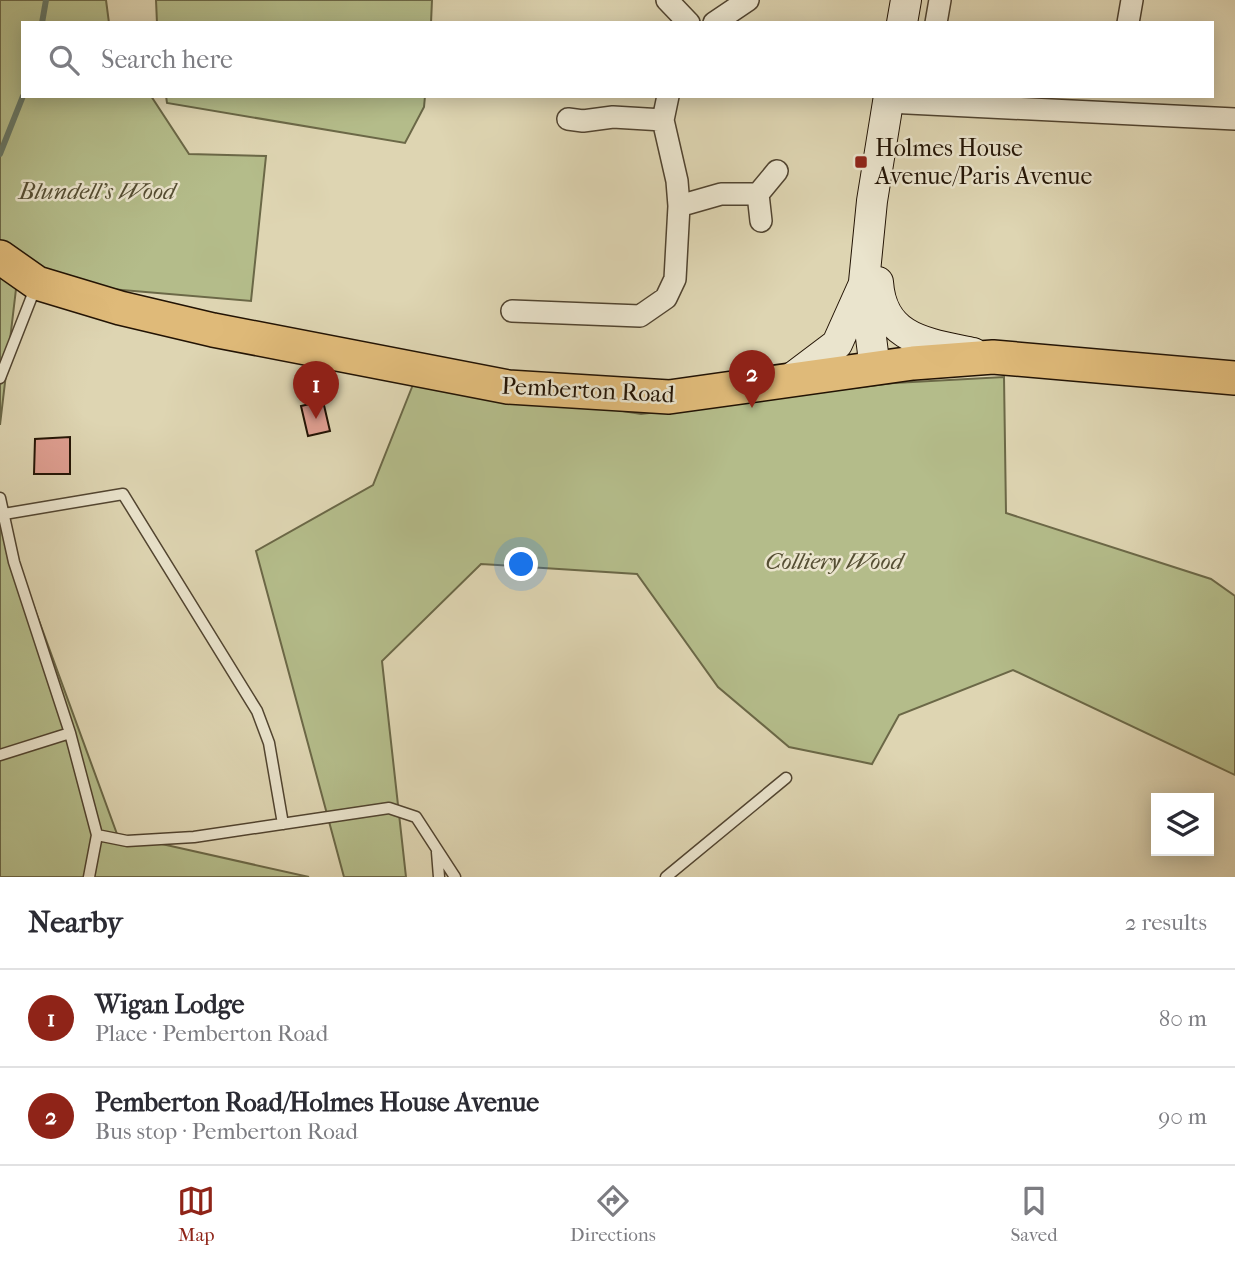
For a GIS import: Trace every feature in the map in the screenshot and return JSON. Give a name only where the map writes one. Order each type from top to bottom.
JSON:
[{"type":"main road","points":[[902,21],[906,0]]},
{"type":"main road","points":[[788,381],[837,345],[854,313],[864,282],[872,201],[888,99]]},
{"type":"main road","points":[[872,201],[879,300],[892,323],[930,344],[993,357]]},
{"type":"main road","name":"Pemberton Road","points":[[0,257],[37,284],[120,308],[213,330],[508,387],[669,397],[958,358],[993,357],[1235,378]]},
{"type":"main road","points":[[864,282],[875,369]]},
{"type":"street","points":[[667,0],[687,21]]},
{"type":"street","points":[[717,21],[748,0]]},
{"type":"street","points":[[936,21],[940,0]]},
{"type":"street","points":[[1128,21],[1132,0]]},
{"type":"street","points":[[512,311],[640,316],[666,298],[675,279],[679,206],[677,181],[663,120],[668,98]]},
{"type":"street","points":[[888,99],[1112,104],[1235,119]]},
{"type":"street","points":[[568,119],[583,121],[613,117],[663,120]]},
{"type":"street","points":[[761,221],[758,194],[777,172]]},
{"type":"street","points":[[679,206],[721,194],[758,194]]},
{"type":"lane","points":[[0,378],[37,284]]},
{"type":"lane","points":[[4,513],[123,494],[257,711],[269,743],[283,824]]},
{"type":"lane","points":[[0,498],[14,562],[70,733],[97,835],[89,877]]},
{"type":"lane","points":[[0,755],[70,733]]},
{"type":"lane","points":[[666,877],[786,779]]},
{"type":"lane","points":[[97,835],[127,841],[180,838],[389,808],[416,817],[455,877]]},
{"type":"lane","points":[[437,849],[439,877]]},
{"type":"green space","name":"Blundell's Wood","points":[[0,0],[106,0],[109,21],[21,21],[21,98],[152,98],[189,154],[266,156],[251,301],[40,283],[0,246]]},
{"type":"green space","points":[[156,0],[432,0],[431,21],[157,21]]},
{"type":"green space","points":[[166,98],[425,98],[424,107],[405,143],[167,103]]},
{"type":"green space","points":[[0,258],[18,272],[0,425]]},
{"type":"green space","name":"Colliery Wood","points":[[416,377],[641,414],[894,383],[1004,377],[1006,513],[1211,579],[1235,596],[1235,775],[1013,670],[899,715],[872,764],[789,747],[718,687],[637,574],[481,564],[382,661],[406,877],[344,877],[256,551],[373,485]]},
{"type":"green space","points":[[0,514],[117,834],[309,877],[0,877]]},
{"type":"building","points":[[323,401],[330,431],[308,436],[301,406]]},
{"type":"building","points":[[70,437],[70,474],[34,474],[35,439]]},
{"type":"waterway","points":[[42,21],[46,0]]},
{"type":"waterway","points":[[0,154],[22,98]]},
{"type":"place","name":"Holmes House Avenue/Paris Avenue","points":[[861,162]]},
{"type":"place","name":"Pemberton Road/Holmes House Avenue","points":[[752,408]]},
{"type":"place","name":"Wigan Lodge","points":[[316,419]]}]
